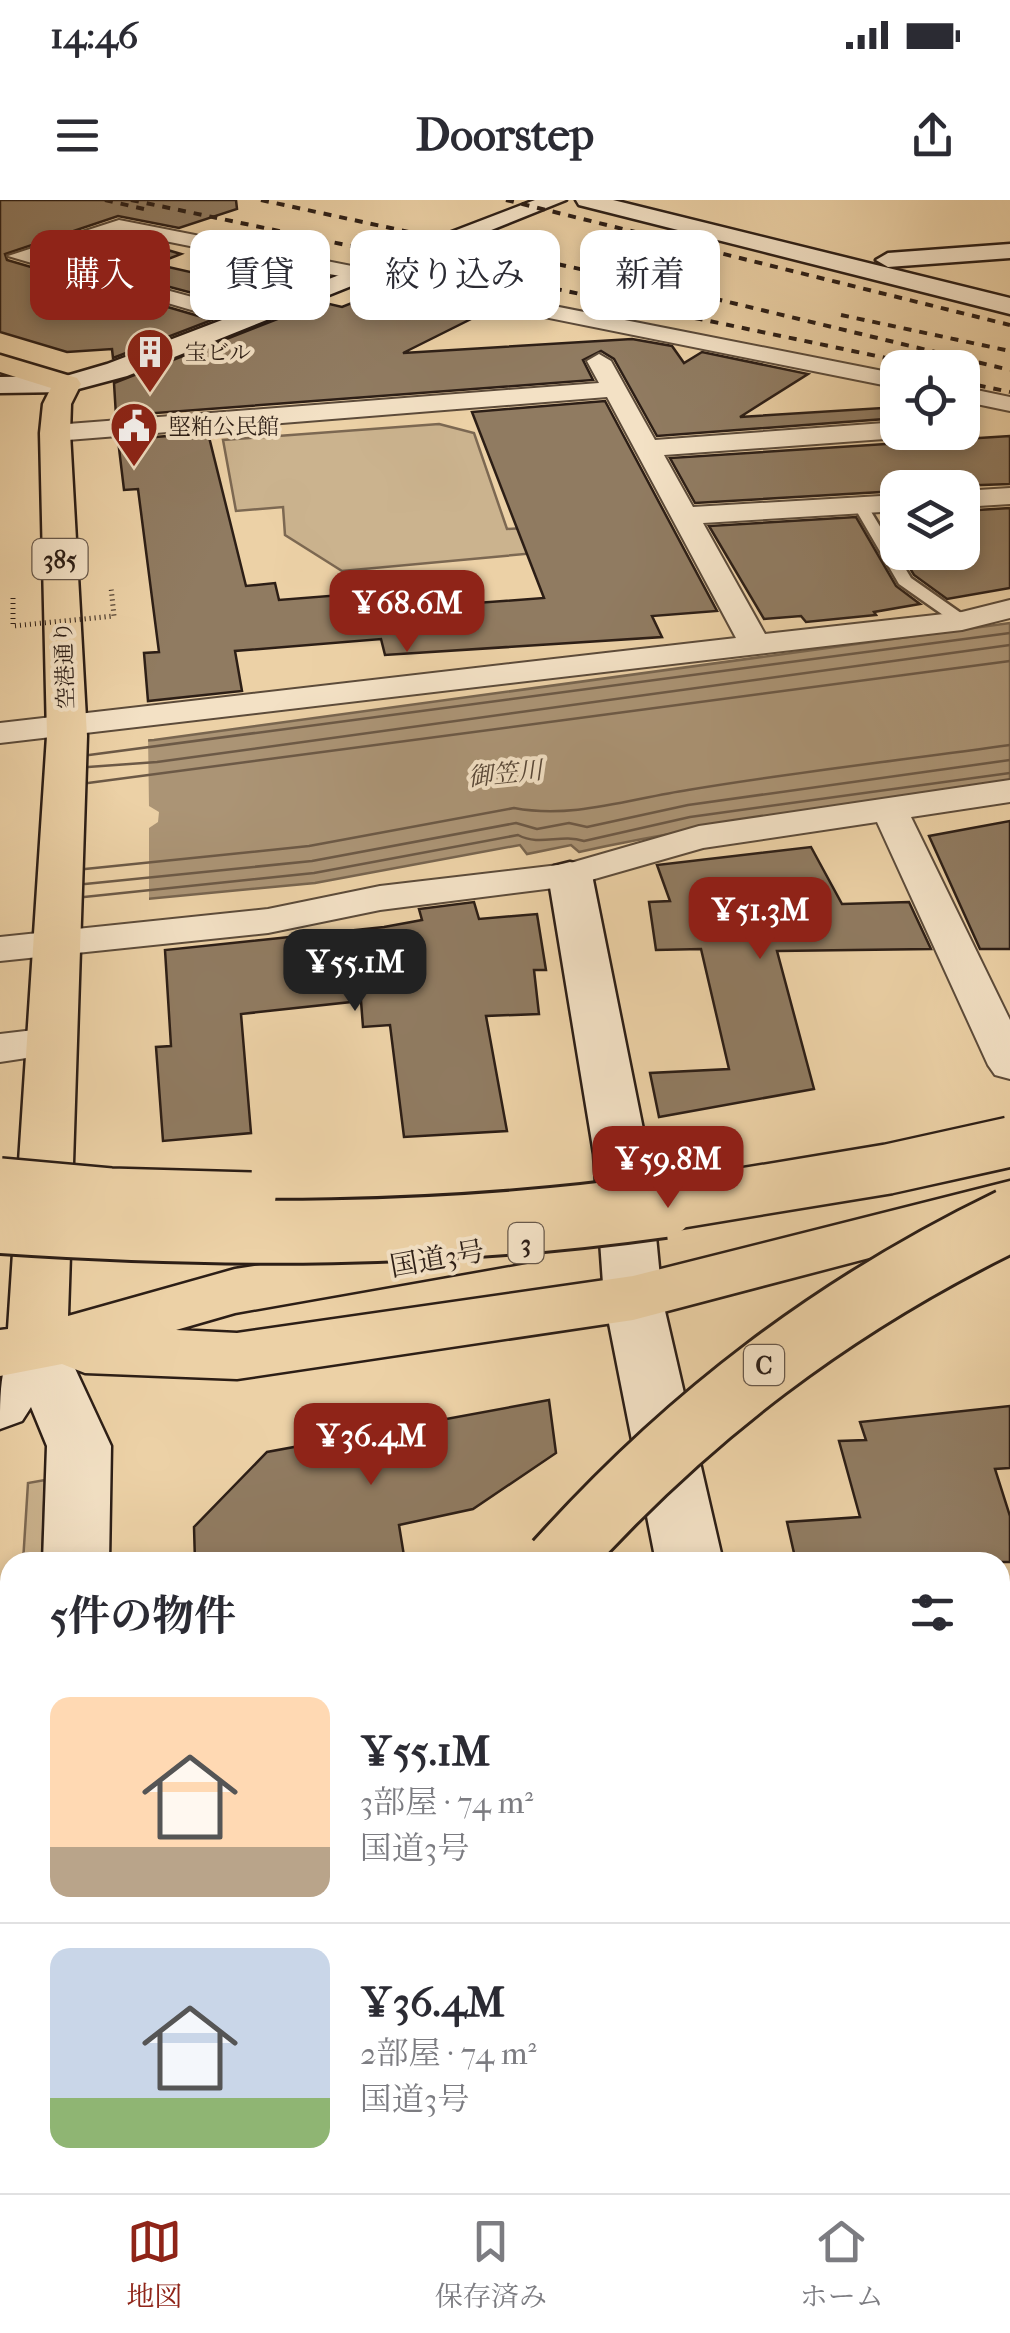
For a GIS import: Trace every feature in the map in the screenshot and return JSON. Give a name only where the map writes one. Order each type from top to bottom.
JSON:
[{"type":"highway","points":[[0,364],[67,384]]},
{"type":"highway","name":"空港通り","points":[[18,1351],[26,1045],[60,937],[67,731],[55,433],[58,404],[67,384]]},
{"type":"highway","name":"国道3号","points":[[18,1351],[235,1291],[626,1226],[1010,1118]]},
{"type":"highway","points":[[0,1183],[232,1197],[488,1196],[746,1172],[920,1148],[1010,1128]]},
{"type":"highway","points":[[0,1222],[111,1232],[232,1234],[497,1222],[760,1193],[1010,1142]]},
{"type":"highway","points":[[18,1351],[237,1356],[633,1298],[1010,1201]]},
{"type":"highway","name":"C","points":[[566,1552],[612,1498],[681,1432],[770,1361],[870,1294],[1010,1224]]},
{"type":"highway","name":"C","points":[[580,1552],[691,1436],[782,1364],[873,1300],[1010,1224]]},
{"type":"street","points":[[477,230],[555,200]]},
{"type":"street","points":[[588,200],[1010,306]]},
{"type":"street","points":[[23,257],[119,226],[350,273]]},
{"type":"street","points":[[838,263],[1010,250]]},
{"type":"street","points":[[0,252],[190,302]]},
{"type":"street","points":[[560,315],[880,378]]},
{"type":"street","points":[[577,318],[754,642]]},
{"type":"street","points":[[0,385],[67,384],[116,370],[242,320]]},
{"type":"street","points":[[55,433],[614,389]]},
{"type":"street","points":[[980,398],[1010,404]]},
{"type":"street","points":[[980,424],[1010,422]]},
{"type":"street","points":[[646,448],[880,431]]},
{"type":"street","points":[[980,498],[1010,496]]},
{"type":"street","points":[[684,516],[880,504]]},
{"type":"street","points":[[0,734],[67,731],[754,642],[962,621],[1010,609]]},
{"type":"street","points":[[0,949],[60,937],[268,921],[380,898],[570,875],[699,838],[1010,791]]},
{"type":"street","points":[[890,812],[1010,1065]]},
{"type":"street","points":[[570,875],[621,1154],[633,1298],[688,1552]]},
{"type":"street","points":[[0,1404],[18,1351]]},
{"type":"street","name":"空港通り","points":[[18,1351],[79,1446],[76,1552]]},
{"type":"lane","points":[[860,505],[905,581],[962,621]]},
{"type":"path","points":[[13,598],[14,626],[114,616],[111,587]]},
{"type":"shaded area","points":[[439,424],[474,433],[507,529],[523,528],[536,553],[342,571],[285,535],[283,507],[236,511],[223,440]]},
{"type":"shaded area","points":[[45,1480],[42,1552],[24,1552],[28,1483]]},
{"type":"water","name":"御笠川","points":[[1010,623],[1010,782],[686,831],[579,852],[571,845],[527,854],[520,845],[315,883],[0,913],[0,752],[154,740]]},
{"type":"pier","points":[[148,735],[149,806],[159,812],[158,822],[149,828],[149,906],[0,918],[0,747]]},
{"type":"building","points":[[0,200],[236,200],[237,209],[179,228],[118,216],[76,230],[30,230],[30,246],[5,254],[7,260],[30,267],[30,320],[170,320],[170,308],[190,314],[190,320],[212,320],[113,358],[112,349],[67,352],[0,332]]},
{"type":"building","points":[[170,267],[190,272],[190,292],[170,287]]},
{"type":"building","points":[[330,304],[342,307],[350,304],[350,320],[469,320],[403,353],[632,339],[672,346],[684,363],[702,352],[808,374],[740,417],[880,408],[880,419],[657,436],[614,359],[601,351],[583,360],[593,380],[116,416],[114,383],[275,320],[330,320]]},
{"type":"building","points":[[605,401],[717,611],[652,616],[662,637],[385,655],[381,639],[235,651],[242,691],[148,701],[144,653],[159,652],[138,489],[124,490],[118,440],[268,428],[269,432],[209,437],[246,586],[275,583],[279,600],[404,590],[408,608],[544,598],[472,412]]},
{"type":"building","points":[[1010,436],[1010,484],[980,485],[980,470],[880,470],[880,492],[695,503],[670,458],[880,444],[880,450],[980,450],[980,438]]},
{"type":"building","points":[[1010,508],[1010,588],[947,599],[911,570],[980,570],[980,510]]},
{"type":"building","points":[[856,517],[880,558],[880,570],[887,570],[896,586],[920,604],[874,612],[876,615],[806,622],[801,616],[764,619],[709,526]]},
{"type":"building","points":[[1010,821],[1010,949],[980,949],[929,836]]},
{"type":"building","points":[[811,847],[842,904],[909,902],[931,949],[777,951],[814,1089],[659,1117],[650,1073],[729,1069],[701,949],[656,950],[649,902],[670,901],[657,865]]},
{"type":"building","points":[[474,902],[479,919],[537,914],[546,970],[534,970],[539,1014],[486,1016],[507,1131],[404,1137],[390,1025],[363,1027],[361,1001],[241,1014],[251,1133],[163,1141],[156,1047],[171,1046],[165,950],[384,927],[422,920],[419,909]]},
{"type":"building","points":[[549,1400],[556,1453],[473,1509],[399,1525],[403,1552],[195,1552],[194,1527],[267,1452]]},
{"type":"building","points":[[1010,1406],[1010,1468],[995,1469],[1010,1516],[1010,1552],[794,1552],[787,1522],[860,1517],[839,1441],[866,1440],[860,1422]]},
{"type":"railway","points":[[105,200],[144,209]]},
{"type":"railway","points":[[131,200],[880,357]]},
{"type":"railway","points":[[261,200],[691,293],[1010,370]]},
{"type":"railway","points":[[506,200],[1010,325]]},
{"type":"railway","points":[[841,315],[1010,351]]},
{"type":"railway","points":[[980,386],[1010,392]]},
{"type":"place","name":"宝ビル","points":[[150,394]]},
{"type":"place","name":"堅粕公民館","points":[[134,468]]}]
